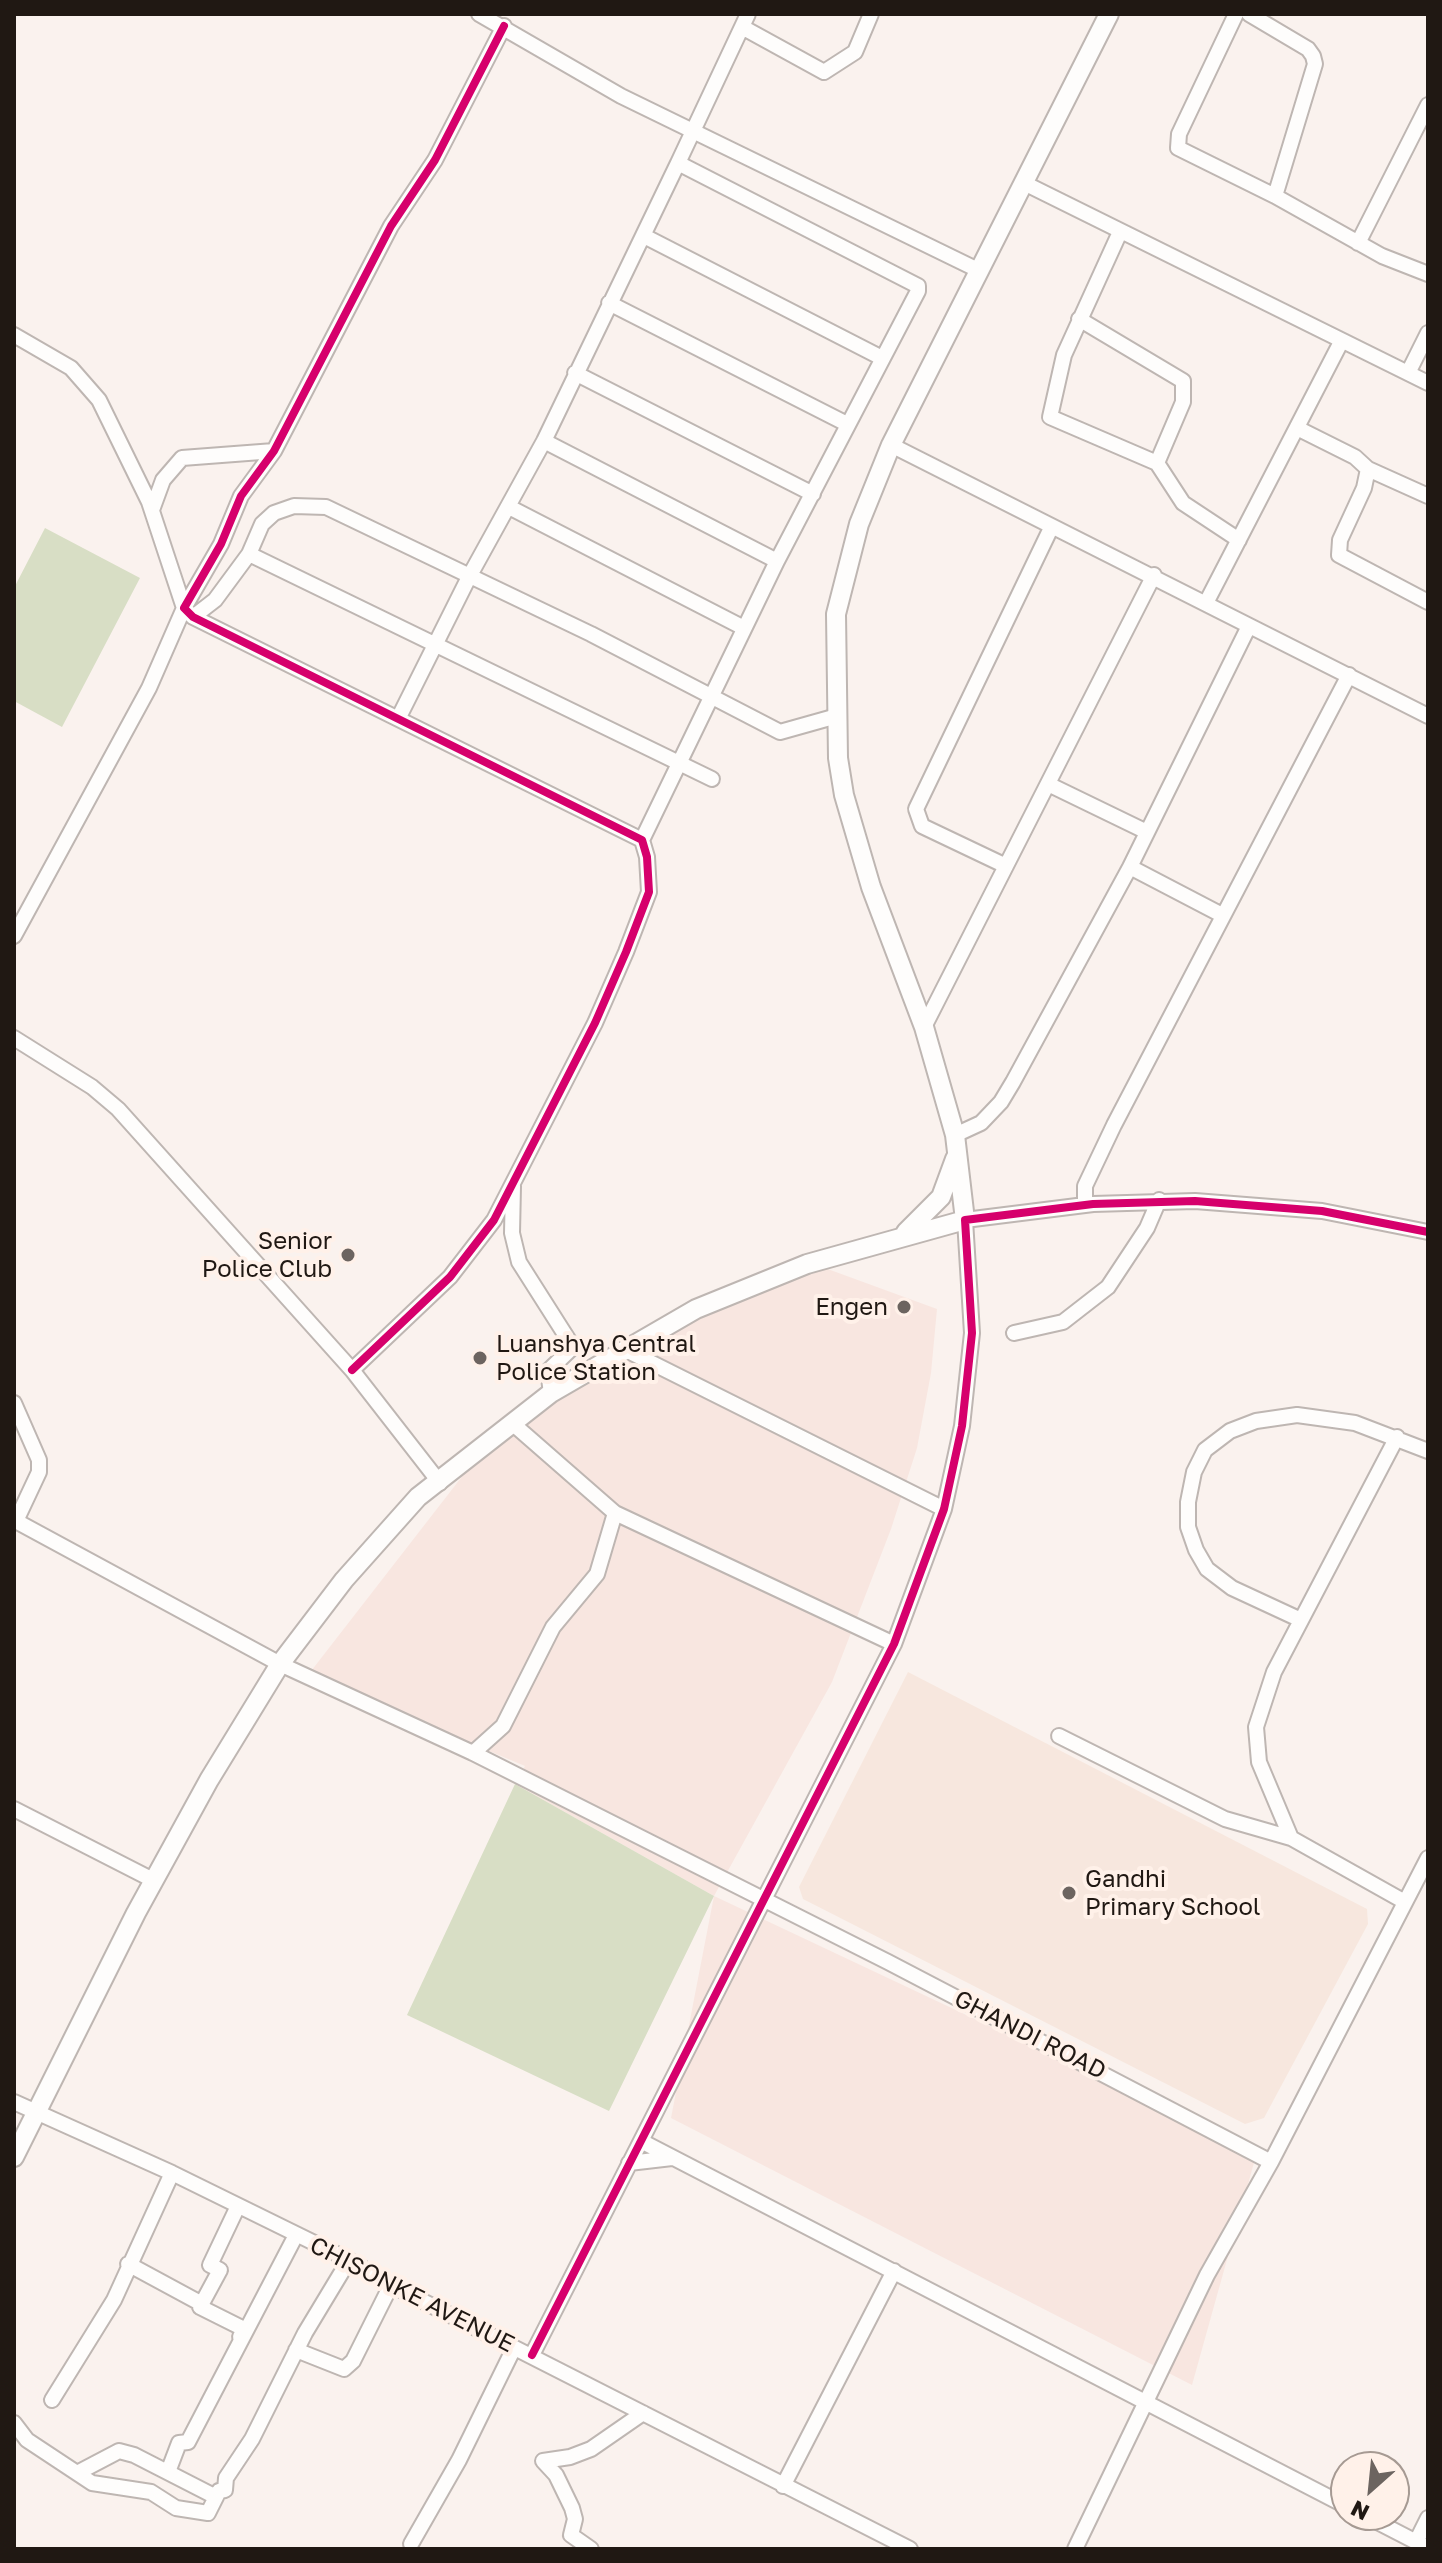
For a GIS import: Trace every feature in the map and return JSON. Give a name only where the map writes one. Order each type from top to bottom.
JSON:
[{"type":"main road","points":[[14,2157],[153,1880],[209,1780],[280,1664],[380,1536],[418,1497],[440,1483],[551,1393],[624,1349],[745,1286],[900,1236],[965,1220],[955,1139],[924,1027],[855,840],[838,758],[836,614],[859,524],[891,445],[1109,14]]},
{"type":"main road","points":[[900,1236],[923,1219],[941,1197],[953,1171],[955,1139]]},
{"type":"street","points":[[479,14],[621,96],[978,270]]},
{"type":"street","points":[[399,717],[434,643],[544,441],[745,20],[824,72],[855,52],[871,14]]},
{"type":"street","points":[[1236,14],[1176,143],[1182,151],[1275,196],[1358,243],[1428,274]]},
{"type":"street","points":[[1249,14],[1308,49],[1315,64],[1275,196]]},
{"type":"street","points":[[14,936],[149,688],[221,544],[241,496],[274,451],[391,226],[435,160],[504,26]]},
{"type":"street","points":[[1358,243],[1428,105]]},
{"type":"street","points":[[352,1370],[465,1260],[494,1220],[595,1023],[641,916],[649,892],[647,857],[642,840],[777,561],[918,286],[678,163]]},
{"type":"street","points":[[1024,183],[1428,383]]},
{"type":"street","points":[[1120,232],[1060,367],[1050,417],[1157,463],[1183,503],[1239,540]]},
{"type":"street","points":[[644,236],[882,358]]},
{"type":"street","points":[[609,303],[847,424]]},
{"type":"street","points":[[1079,319],[1183,381],[1183,402],[1157,463]]},
{"type":"street","points":[[1408,373],[1428,333]]},
{"type":"street","points":[[14,335],[48,353],[87,382],[104,409],[152,510],[188,612],[642,840]]},
{"type":"street","points":[[1206,603],[1341,342]]},
{"type":"street","points":[[575,373],[813,494]]},
{"type":"street","points":[[1297,428],[1355,457],[1368,469],[1428,496]]},
{"type":"street","points":[[544,441],[777,561]]},
{"type":"street","points":[[891,445],[1051,528],[1154,575],[1428,716]]},
{"type":"street","points":[[152,510],[163,480],[182,458],[274,451]]},
{"type":"street","points":[[1368,469],[1337,552],[1345,560],[1428,602]]},
{"type":"street","points":[[188,612],[215,600],[249,554],[262,524],[274,513],[294,506],[326,507],[591,634],[780,732],[837,716]]},
{"type":"street","points":[[509,507],[744,628]]},
{"type":"street","points":[[1006,866],[922,826],[916,809],[1051,528]]},
{"type":"street","points":[[249,554],[712,779]]},
{"type":"street","points":[[924,1027],[1154,575]]},
{"type":"street","points":[[955,1139],[976,1127],[1001,1102],[1130,867],[1249,626]]},
{"type":"street","points":[[1085,1205],[1085,1186],[1222,915],[1349,675]]},
{"type":"street","points":[[1048,784],[1147,832]]},
{"type":"street","points":[[1130,867],[1222,915]]},
{"type":"street","points":[[14,1038],[92,1087],[118,1109],[352,1370],[440,1483]]},
{"type":"street","points":[[513,1180],[512,1233],[519,1262],[573,1347],[548,1371],[551,1393]]},
{"type":"street","points":[[1014,1333],[1063,1322],[1108,1287],[1147,1228],[1159,1200]]},
{"type":"street","points":[[532,2355],[894,1644],[944,1509],[962,1426],[972,1333],[965,1220],[1085,1205],[1159,1200],[1236,1202],[1322,1211],[1428,1232]]},
{"type":"street","points":[[624,1349],[944,1509]]},
{"type":"street","points":[[14,1403],[39,1460],[39,1472],[15,1521]]},
{"type":"street","points":[[1301,1620],[1232,1588],[1207,1569],[1196,1550],[1188,1527],[1188,1502],[1194,1472],[1205,1450],[1230,1431],[1277,1416],[1324,1418],[1397,1437],[1428,1451]]},
{"type":"street","points":[[512,1423],[615,1513],[894,1644]]},
{"type":"street","points":[[1291,1838],[1259,1762],[1256,1727],[1262,1699],[1397,1437]]},
{"type":"street","points":[[473,1753],[503,1726],[553,1627],[597,1574],[615,1513]]},
{"type":"street","name":"GHANDI ROAD","points":[[15,1521],[280,1664],[473,1753],[916,1977],[1271,2162]]},
{"type":"street","points":[[1059,1736],[1225,1819],[1291,1838],[1405,1902]]},
{"type":"street","points":[[14,1809],[153,1880]]},
{"type":"street","points":[[1075,2549],[1207,2275],[1271,2162],[1426,1864]]},
{"type":"street","name":"CHISONKE AVENUE","points":[[14,2102],[172,2173],[349,2260],[391,2285],[910,2549]]},
{"type":"street","points":[[641,2141],[1330,2498]]},
{"type":"street","points":[[629,2163],[672,2158]]},
{"type":"street","points":[[52,2400],[114,2300],[172,2173]]},
{"type":"street","points":[[229,2363],[244,2329],[200,2307],[220,2270],[210,2265],[238,2206]]},
{"type":"street","points":[[160,2497],[172,2476],[179,2443],[188,2442],[296,2235]]},
{"type":"street","points":[[14,2423],[27,2440],[92,2483],[151,2492],[176,2508],[208,2513],[216,2497],[225,2490],[226,2478],[252,2439],[296,2350],[349,2260]]},
{"type":"street","points":[[128,2264],[202,2304]]},
{"type":"street","points":[[783,2486],[894,2271]]},
{"type":"street","points":[[296,2350],[344,2369],[353,2361],[391,2285]]},
{"type":"street","points":[[411,2544],[459,2460],[514,2348]]},
{"type":"street","points":[[591,2549],[571,2535],[575,2519],[572,2508],[556,2475],[543,2461],[570,2457],[591,2449],[643,2413]]},
{"type":"street","points":[[79,2472],[119,2451],[216,2497]]},
{"type":"street","points":[[1395,2531],[1422,2545],[1428,2518]]},
{"type":"shaded area","points":[[814,1264],[937,1309],[931,1373],[917,1448],[891,1529],[832,1682],[714,1896],[515,1784],[525,1766],[308,1675],[502,1425],[666,1327]]},
{"type":"shaded area","name":"Gandhi Primary School","points":[[908,1672],[1367,1909],[1368,1924],[1264,2118],[1245,2124],[803,1899],[799,1887]]},
{"type":"shaded area","points":[[714,1896],[1257,2152],[1192,2385],[671,2118]]},
{"type":"green space","points":[[45,528],[140,578],[62,727],[14,701],[14,588]]},
{"type":"green space","points":[[515,1784],[714,1896],[609,2111],[407,2015]]},
{"type":"cycle path","points":[[352,1370],[450,1277],[494,1220],[595,1023],[626,952],[649,892],[647,857],[642,840],[193,617],[184,608],[221,544],[241,496],[274,451],[391,226],[435,160],[504,26]]},
{"type":"cycle path","points":[[532,2355],[894,1644],[944,1509],[962,1426],[972,1333],[965,1220],[1093,1204],[1195,1201],[1322,1211],[1428,1232]]},
{"type":"place","name":"Senior Police Club","points":[[348,1255]]},
{"type":"place","name":"Engen","points":[[904,1307]]},
{"type":"place","name":"Luanshya Central Police Station","points":[[480,1358]]},
{"type":"place","name":"Gandhi Primary School","points":[[1069,1893]]}]
